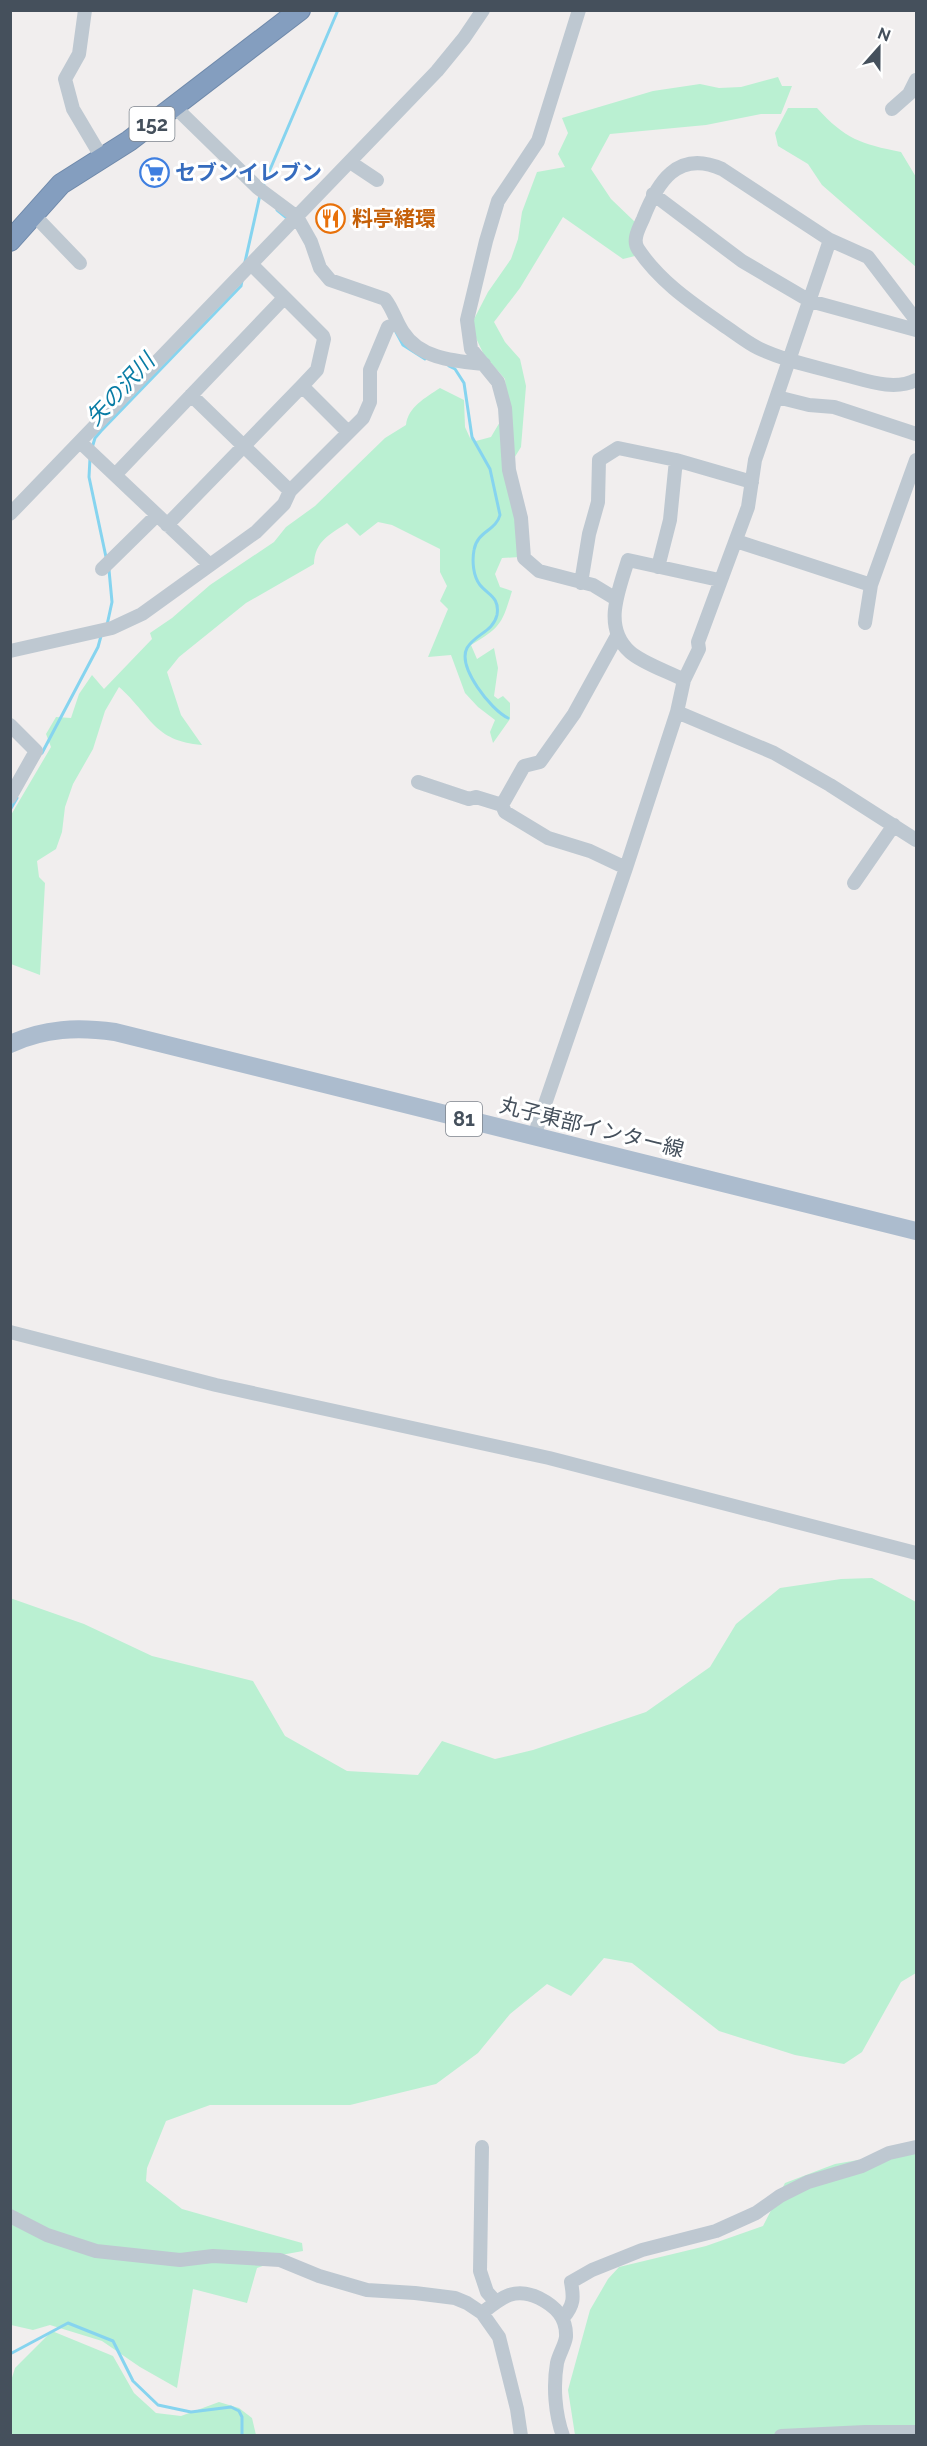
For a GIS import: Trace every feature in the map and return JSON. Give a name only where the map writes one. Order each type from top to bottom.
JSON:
[{"type":"highway","name":"152","points":[[10,241],[61,184],[175,107],[300,10]]},
{"type":"main road","name":"丸子東部インター線","points":[[10,1044],[59,1029],[80,1028],[115,1032],[916,1231]]},
{"type":"street","points":[[85,10],[80,54],[65,80],[73,109],[102,158]]},
{"type":"street","points":[[10,514],[87,449],[246,269],[437,71],[483,10]]},
{"type":"street","points":[[579,10],[538,141],[498,201],[467,320],[471,349],[498,382],[505,408],[509,470],[521,518],[524,558],[539,571],[593,585],[616,599]]},
{"type":"street","points":[[892,109],[909,94],[916,80]]},
{"type":"street","points":[[175,107],[307,233],[320,268],[325,275],[336,284],[379,295],[385,299],[395,325],[413,345],[427,354],[484,364]]},
{"type":"street","points":[[350,162],[376,180]]},
{"type":"street","points":[[916,320],[867,257],[830,240],[710,163],[682,166],[662,179],[653,194],[636,235],[637,247],[672,290],[756,347],[790,360],[875,383],[894,385],[916,380]]},
{"type":"street","points":[[653,194],[742,261],[810,301],[916,330]]},
{"type":"street","points":[[33,214],[80,263]]},
{"type":"street","points":[[534,1136],[626,868],[677,711],[684,680],[699,649],[698,642],[719,580],[748,507],[755,460],[830,240]]},
{"type":"street","points":[[106,567],[162,520],[243,445],[317,370],[324,339],[284,298],[246,269]]},
{"type":"street","points":[[115,475],[284,298]]},
{"type":"street","points":[[10,651],[112,628],[142,614],[256,532],[285,504],[290,491],[363,418],[370,402],[370,370],[388,327],[395,325]]},
{"type":"street","points":[[302,386],[348,432]]},
{"type":"street","points":[[191,395],[290,491]]},
{"type":"street","points":[[777,397],[809,405],[834,407],[916,434]]},
{"type":"street","points":[[581,583],[589,534],[598,501],[599,460],[618,448],[676,460],[752,482]]},
{"type":"street","points":[[87,449],[209,564]]},
{"type":"street","points":[[658,567],[670,520],[676,460]]},
{"type":"street","points":[[865,623],[871,585],[916,460]]},
{"type":"street","points":[[736,541],[871,585]]},
{"type":"street","points":[[684,680],[630,653],[617,636],[614,614],[616,599],[628,561],[719,580]]},
{"type":"street","points":[[502,805],[524,766],[540,762],[574,714],[617,636]]},
{"type":"street","points":[[677,711],[774,753],[830,785],[916,840]]},
{"type":"street","points":[[10,725],[36,751],[10,797]]},
{"type":"street","points":[[418,782],[469,799],[476,797],[502,805],[505,812],[548,838],[574,848],[590,851],[626,868]]},
{"type":"street","points":[[854,883],[894,825]]},
{"type":"street","points":[[10,1332],[216,1385],[549,1458],[916,1553]]},
{"type":"street","points":[[482,2147],[480,2271],[487,2292],[496,2302]]},
{"type":"street","points":[[563,2318],[572,2308],[574,2301],[572,2282],[592,2270],[642,2250],[716,2231],[756,2213],[780,2196],[808,2182],[862,2166],[889,2153],[916,2147]]},
{"type":"street","points":[[10,2216],[46,2235],[96,2251],[180,2260],[213,2256],[280,2260],[319,2276],[367,2290],[455,2298],[482,2313],[499,2337],[517,2409],[520,2436]]},
{"type":"street","points":[[482,2313],[505,2295],[522,2292],[552,2304],[563,2318],[566,2337],[557,2363],[556,2383],[557,2420],[563,2436]]},
{"type":"street","points":[[781,2436],[916,2432]]},
{"type":"green space","points":[[778,77],[782,86],[792,86],[781,114],[761,114],[706,125],[610,134],[591,169],[611,199],[635,222],[639,255],[623,259],[563,217],[520,288],[494,322],[505,342],[520,359],[526,386],[521,447],[508,468],[520,557],[502,558],[495,574],[500,587],[512,591],[506,611],[495,629],[471,645],[477,659],[494,648],[498,668],[494,696],[498,699],[503,696],[510,703],[510,719],[493,743],[490,732],[495,720],[465,693],[451,655],[428,657],[448,609],[440,601],[447,586],[440,572],[440,549],[392,525],[378,522],[360,536],[347,523],[324,539],[317,550],[314,564],[246,603],[179,657],[167,672],[181,715],[202,745],[186,743],[163,732],[119,687],[105,711],[93,749],[73,784],[65,807],[62,832],[56,849],[37,861],[39,877],[45,883],[40,975],[11,964],[11,815],[51,747],[46,734],[56,717],[71,718],[79,694],[92,675],[104,689],[152,639],[150,633],[172,618],[210,585],[274,542],[286,527],[315,506],[385,438],[406,425],[414,408],[440,388],[464,400],[465,427],[470,438],[476,441],[491,437],[507,410],[505,379],[484,355],[472,323],[488,292],[511,259],[518,239],[522,212],[537,172],[565,167],[558,154],[568,133],[562,118],[653,91],[700,84],[719,88],[741,87]]},
{"type":"green space","points":[[788,108],[817,108],[836,127],[854,139],[901,152],[916,177],[916,267],[822,185],[808,164],[778,146],[775,133]]},
{"type":"green space","points":[[872,1578],[916,1602],[916,1973],[901,1982],[862,2052],[844,2064],[795,2055],[719,2031],[632,1963],[604,1958],[571,1996],[547,1984],[510,2014],[478,2053],[436,2084],[350,2105],[210,2105],[166,2121],[147,2168],[146,2181],[182,2209],[302,2243],[303,2251],[281,2255],[280,2260],[257,2268],[247,2303],[193,2289],[177,2388],[140,2367],[102,2341],[50,2325],[33,2330],[11,2325],[10,1598],[84,1624],[152,1656],[253,1681],[285,1736],[347,1771],[418,1775],[442,1741],[495,1759],[533,1750],[646,1712],[710,1667],[736,1624],[780,1588],[841,1579]]},
{"type":"green space","points":[[916,2150],[916,2435],[575,2435],[568,2390],[590,2310],[608,2279],[619,2267],[706,2246],[763,2226],[785,2183],[835,2164]]},
{"type":"green space","points":[[52,2331],[113,2356],[134,2393],[156,2413],[181,2416],[219,2402],[239,2408],[252,2418],[256,2435],[11,2435],[11,2381],[15,2368]]},
{"type":"waterway","name":"矢の沢川","points":[[263,186],[338,10]]},
{"type":"waterway","name":"矢の沢川","points":[[245,262],[260,195]]},
{"type":"waterway","points":[[277,210],[288,219]]},
{"type":"waterway","name":"矢の沢川","points":[[92,448],[95,438],[101,431],[241,286],[242,281]]},
{"type":"waterway","points":[[396,332],[403,345],[425,359]]},
{"type":"waterway","points":[[449,366],[455,369],[464,383],[472,437],[490,469],[500,515],[495,525],[479,539],[473,559],[476,577],[480,585],[495,600],[497,615],[492,625],[470,643],[465,656],[477,687],[493,706],[508,718]]},
{"type":"waterway","name":"矢の沢川","points":[[90,458],[89,477],[106,557]]},
{"type":"waterway","name":"矢の沢川","points":[[107,625],[112,602],[109,570]]},
{"type":"waterway","name":"矢の沢川","points":[[42,753],[98,647],[101,636]]},
{"type":"waterway","name":"矢の沢川","points":[[10,810],[17,798]]},
{"type":"waterway","points":[[10,2354],[68,2323],[113,2341],[133,2381],[158,2405],[191,2412],[231,2407],[239,2411],[242,2417],[242,2436]]},
{"type":"place","name":"セブンイレブン","points":[[154,172]]},
{"type":"place","name":"料亭緒環","points":[[331,218]]}]
